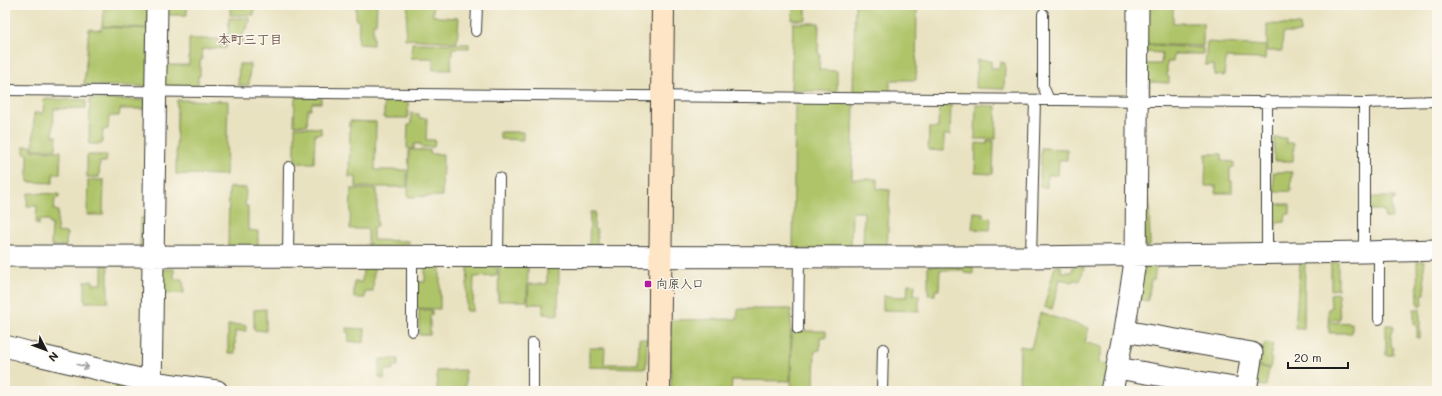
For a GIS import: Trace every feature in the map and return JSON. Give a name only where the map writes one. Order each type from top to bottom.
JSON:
[{"type":"street","points":[[152,387],[157,5]]},
{"type":"street","points":[[659,391],[663,5]]},
{"type":"street","points":[[1112,391],[1124,331],[1136,256],[1138,5]]},
{"type":"street","points":[[5,256],[1031,257],[1437,250]]},
{"type":"street","points":[[1117,368],[1246,390],[1252,353],[1124,331]]},
{"type":"street","points":[[5,346],[152,387],[217,391]]},
{"type":"lane","points":[[476,31],[477,5]]},
{"type":"lane","points":[[1043,14],[1043,86],[1049,100]]},
{"type":"lane","points":[[5,90],[156,93],[1364,103],[1437,101]]},
{"type":"lane","points":[[1031,257],[1035,100]]},
{"type":"lane","points":[[1267,101],[1267,254]]},
{"type":"lane","points":[[1364,103],[1371,252],[1379,318]]},
{"type":"lane","points":[[288,257],[289,167]]},
{"type":"lane","points":[[498,257],[499,178]]},
{"type":"lane","points":[[798,329],[799,256]]},
{"type":"lane","points":[[412,257],[412,331]]},
{"type":"lane","points":[[533,343],[533,391]]},
{"type":"lane","points":[[882,391],[883,349]]},
{"type":"green space","points":[[104,5],[148,5],[148,28],[102,26]]},
{"type":"green space","points":[[165,5],[187,5],[187,15],[165,15]]},
{"type":"green space","points":[[230,5],[254,5],[254,15],[230,15]]},
{"type":"green space","points":[[356,5],[377,5],[376,23],[373,23],[373,45],[358,44],[359,21],[356,20]]},
{"type":"green space","points":[[408,5],[433,5],[433,16],[459,18],[457,42],[405,39]]},
{"type":"green space","points":[[793,5],[806,5],[806,20],[792,20]]},
{"type":"green space","points":[[855,5],[917,5],[916,80],[890,80],[890,93],[853,92]]},
{"type":"green space","points":[[1144,5],[1173,5],[1173,23],[1203,23],[1203,46],[1144,44]]},
{"type":"green space","points":[[229,18],[250,18],[248,28],[245,28],[245,32],[243,32],[243,42],[228,41]]},
{"type":"green space","points":[[793,23],[819,23],[819,70],[837,71],[837,92],[791,90]]},
{"type":"green space","points":[[1267,24],[1300,25],[1300,33],[1283,33],[1282,51],[1267,51]]},
{"type":"green space","points":[[102,27],[148,29],[149,86],[84,86],[89,29],[101,30]]},
{"type":"green space","points":[[189,39],[226,39],[226,48],[202,49],[198,86],[164,87],[164,40],[167,40],[167,65],[189,65]]},
{"type":"green space","points":[[1207,42],[1266,46],[1265,59],[1226,58],[1224,76],[1214,75],[1214,65],[1205,65]]},
{"type":"green space","points":[[412,43],[469,44],[469,48],[452,48],[451,70],[433,70],[433,58],[411,58]]},
{"type":"green space","points":[[1146,45],[1203,48],[1203,54],[1174,54],[1173,62],[1167,62],[1167,76],[1169,77],[1169,83],[1150,82],[1149,95],[1144,95],[1146,64],[1161,64],[1162,53],[1145,52]]},
{"type":"green space","points":[[977,60],[991,61],[991,68],[999,68],[1000,62],[1005,63],[1004,89],[976,88]]},
{"type":"green space","points":[[239,64],[250,64],[249,85],[238,85]]},
{"type":"green space","points":[[295,97],[321,98],[321,103],[312,103],[311,109],[308,109],[307,125],[294,125]]},
{"type":"green space","points":[[44,99],[86,100],[86,108],[54,109],[53,136],[57,136],[56,149],[33,149],[34,113],[43,113]]},
{"type":"green space","points":[[90,99],[146,100],[146,109],[120,109],[119,116],[109,116],[108,129],[103,130],[102,144],[89,144]]},
{"type":"green space","points":[[177,100],[228,101],[226,175],[176,174]]},
{"type":"green space","points":[[384,101],[408,101],[408,118],[384,118]]},
{"type":"green space","points":[[795,103],[854,103],[852,179],[877,179],[877,189],[890,190],[887,247],[863,248],[864,212],[852,212],[851,248],[793,250]]},
{"type":"green space","points":[[939,105],[951,105],[950,135],[944,135],[944,151],[928,150],[929,128],[938,128]]},
{"type":"green space","points":[[976,105],[996,106],[996,139],[975,139]]},
{"type":"green space","points":[[411,113],[419,114],[419,118],[427,118],[426,140],[435,140],[434,147],[421,147],[421,144],[414,144],[414,149],[407,148],[408,125],[411,125]]},
{"type":"green space","points":[[350,121],[376,122],[375,170],[407,170],[407,187],[356,187],[356,177],[349,177]]},
{"type":"green space","points":[[295,127],[321,128],[321,134],[315,134],[314,163],[295,163]]},
{"type":"green space","points":[[500,132],[523,132],[523,140],[500,139]]},
{"type":"green space","points":[[1274,138],[1286,138],[1286,143],[1294,143],[1293,161],[1274,161]]},
{"type":"green space","points":[[987,141],[994,141],[993,174],[975,173],[976,143],[987,144]]},
{"type":"green space","points":[[24,146],[32,146],[32,150],[61,151],[60,174],[53,174],[53,183],[28,182],[28,154],[24,153]]},
{"type":"green space","points":[[1041,148],[1067,149],[1067,160],[1059,160],[1058,175],[1047,175],[1047,187],[1040,187]]},
{"type":"green space","points":[[409,150],[430,150],[430,154],[443,154],[442,196],[408,197]]},
{"type":"green space","points":[[1206,154],[1222,154],[1222,161],[1234,162],[1234,167],[1230,168],[1232,193],[1215,193],[1216,186],[1205,186]]},
{"type":"green space","points":[[87,155],[107,155],[106,162],[100,162],[99,177],[87,177]]},
{"type":"green space","points":[[1273,172],[1292,172],[1291,191],[1274,192]]},
{"type":"green space","points":[[88,180],[104,180],[103,215],[87,215]]},
{"type":"green space","points":[[229,187],[246,188],[245,206],[248,206],[248,230],[258,231],[258,248],[228,247]]},
{"type":"green space","points":[[351,189],[377,189],[377,227],[373,227],[373,240],[409,241],[408,248],[368,248],[368,229],[350,229]]},
{"type":"green space","points":[[28,193],[59,194],[59,198],[55,198],[54,210],[58,211],[57,232],[67,233],[66,246],[51,246],[52,224],[49,224],[49,220],[39,220],[39,225],[36,224],[37,206],[27,206]]},
{"type":"green space","points":[[1371,197],[1395,197],[1395,200],[1392,200],[1392,218],[1385,218],[1384,210],[1371,210]]},
{"type":"green space","points":[[1144,199],[1149,199],[1150,246],[1144,247]]},
{"type":"green space","points":[[1273,204],[1290,204],[1290,214],[1286,214],[1285,222],[1276,223],[1275,245],[1272,245]]},
{"type":"green space","points":[[590,212],[595,212],[594,229],[597,230],[597,244],[600,244],[600,248],[589,248]]},
{"type":"green space","points":[[974,212],[983,213],[983,217],[991,218],[990,230],[972,229]]},
{"type":"green space","points":[[141,218],[147,218],[146,249],[140,249]]},
{"type":"green space","points":[[1417,261],[1424,261],[1425,294],[1422,294],[1423,305],[1418,305]]},
{"type":"green space","points":[[1300,262],[1305,262],[1304,329],[1295,329]]},
{"type":"green space","points":[[1338,262],[1338,289],[1331,290],[1331,263]]},
{"type":"green space","points":[[102,265],[108,265],[108,302],[85,302],[85,281],[93,281],[93,284],[102,284]]},
{"type":"green space","points":[[499,265],[528,266],[527,301],[498,301]]},
{"type":"green space","points":[[1149,265],[1156,266],[1154,280],[1151,280],[1148,301],[1139,299],[1144,269]]},
{"type":"green space","points":[[425,266],[440,266],[440,309],[416,308],[416,282],[425,282]]},
{"type":"green space","points":[[468,266],[497,267],[497,276],[474,277],[473,311],[466,311]]},
{"type":"green space","points":[[928,266],[973,266],[973,274],[964,273],[964,270],[940,270],[939,290],[935,290],[935,295],[928,295]]},
{"type":"green space","points":[[1055,266],[1061,266],[1061,272],[1072,272],[1073,266],[1084,267],[1080,281],[1074,280],[1073,282],[1060,279],[1052,309],[1044,307]]},
{"type":"green space","points":[[363,267],[374,267],[373,292],[365,292],[365,298],[354,298],[354,282],[362,282]]},
{"type":"green space","points":[[547,268],[559,268],[558,315],[543,314],[543,304],[528,304],[529,284],[547,284]]},
{"type":"green space","points":[[162,269],[174,269],[174,279],[183,279],[184,293],[163,294]]},
{"type":"green space","points":[[908,284],[915,285],[914,295],[919,295],[919,311],[883,310],[883,296],[907,297]]},
{"type":"green space","points":[[1338,293],[1340,319],[1329,320],[1328,309],[1331,308],[1330,294]]},
{"type":"green space","points":[[266,309],[266,331],[254,330],[254,310]]},
{"type":"green space","points":[[738,309],[791,309],[790,381],[732,380],[731,391],[671,391],[670,320],[737,319]]},
{"type":"green space","points":[[1414,309],[1420,309],[1420,338],[1417,338],[1417,325],[1414,324]]},
{"type":"green space","points":[[419,310],[432,310],[432,315],[430,315],[430,335],[419,335]]},
{"type":"green space","points":[[1040,313],[1089,328],[1085,342],[1103,347],[1099,362],[1111,366],[1107,391],[1019,391],[1020,346],[1031,348]]},
{"type":"green space","points":[[1329,322],[1352,323],[1352,333],[1329,333]]},
{"type":"green space","points":[[228,325],[246,325],[246,331],[235,331],[235,353],[228,353]]},
{"type":"green space","points":[[1386,325],[1393,325],[1393,332],[1391,333],[1391,346],[1393,347],[1393,355],[1386,355]]},
{"type":"green space","points":[[347,328],[365,329],[364,343],[348,341],[349,332],[346,332]]},
{"type":"green space","points":[[792,331],[826,331],[826,337],[820,337],[820,350],[815,351],[814,386],[819,387],[819,391],[791,391]]},
{"type":"green space","points":[[639,338],[647,339],[646,368],[589,367],[589,348],[605,348],[604,364],[638,364]]},
{"type":"green space","points":[[1265,343],[1273,345],[1270,358],[1272,359],[1270,368],[1258,365]]},
{"type":"green space","points":[[380,359],[398,359],[398,366],[393,366],[393,370],[384,370],[384,379],[379,378]]},
{"type":"green space","points":[[1258,366],[1269,369],[1266,386],[1258,385],[1257,391],[1251,391]]},
{"type":"green space","points":[[465,370],[466,391],[437,391],[437,371]]},
{"type":"green space","points":[[116,385],[142,390],[142,391],[115,391]]},
{"type":"place","name":"向原入口","points":[[648,284]]},
{"type":"district","name":"本町三丁目","points":[[250,39]]}]
